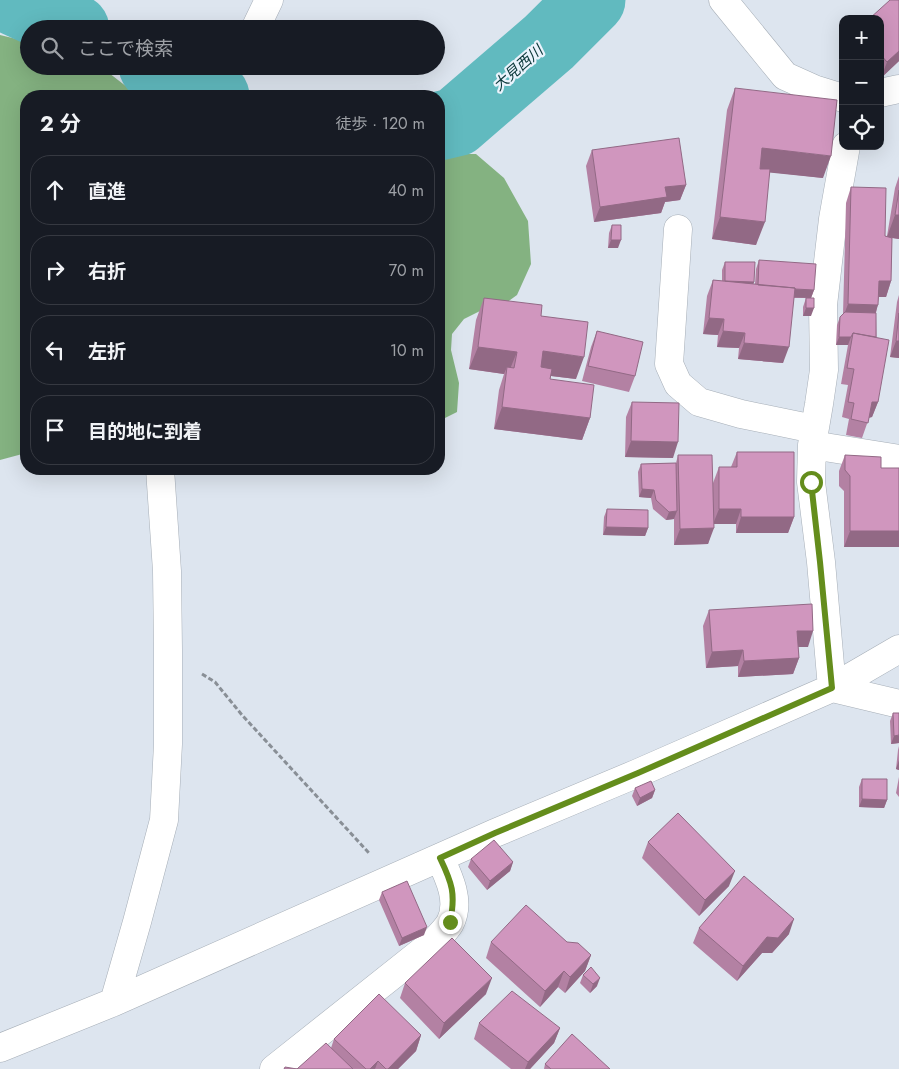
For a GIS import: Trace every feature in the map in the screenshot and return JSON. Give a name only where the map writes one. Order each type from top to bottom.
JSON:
[{"type":"street","points":[[259,20],[269,0]]},
{"type":"street","points":[[723,0],[785,76],[814,89],[839,97]]},
{"type":"street","points":[[884,92],[899,89]]},
{"type":"street","points":[[832,688],[811,482],[813,437],[820,404],[824,370],[823,305],[833,219],[845,150]]},
{"type":"street","points":[[678,229],[670,364],[678,384],[699,402],[813,437],[899,459]]},
{"type":"street","points":[[114,1002],[164,820],[168,744],[168,662],[167,571],[160,475]]},
{"type":"street","points":[[0,1048],[114,1002],[495,833],[832,688],[899,649]]},
{"type":"street","points":[[832,688],[899,704]]},
{"type":"street","points":[[274,1069],[434,942],[450,922],[454,905],[451,882],[440,858]]},
{"type":"path","points":[[168,662],[191,667],[215,682],[242,716],[362,844],[391,879]]},
{"type":"green space","points":[[0,35],[20,40],[20,75],[112,75],[132,90],[20,90],[20,455],[0,460]]},
{"type":"green space","points":[[445,154],[476,154],[504,178],[528,221],[531,264],[517,295],[506,303],[482,310],[464,319],[452,334],[451,350],[459,383],[457,412],[445,418]]},
{"type":"building","points":[[890,0],[899,0],[899,51],[887,62],[884,59],[884,15],[873,15]]},
{"type":"building","points":[[735,88],[837,100],[831,156],[762,148],[760,169],[770,169],[765,222],[720,217]]},
{"type":"building","points":[[679,138],[686,185],[665,187],[667,197],[600,207],[592,150]]},
{"type":"building","points":[[851,187],[886,188],[885,236],[892,238],[891,281],[879,281],[878,305],[848,304]]},
{"type":"building","points":[[899,190],[899,215],[895,215]]},
{"type":"building","points":[[612,225],[621,225],[621,240],[611,240]]},
{"type":"building","points":[[759,260],[816,264],[814,290],[758,285]]},
{"type":"building","points":[[725,262],[755,262],[754,282],[725,281]]},
{"type":"building","points":[[713,280],[795,288],[789,347],[744,343],[745,333],[723,331],[724,319],[709,318]]},
{"type":"building","points":[[484,298],[542,305],[541,316],[588,322],[584,357],[543,351],[541,367],[552,369],[550,379],[594,385],[590,418],[502,407],[507,367],[514,368],[517,352],[478,347]]},
{"type":"building","points":[[806,298],[814,298],[814,308],[806,308]]},
{"type":"building","points":[[845,312],[876,313],[876,337],[853,333],[851,337],[839,337],[840,317]]},
{"type":"building","points":[[899,313],[899,341],[896,341]]},
{"type":"building","points":[[597,331],[643,342],[635,376],[588,366]]},
{"type":"building","points":[[853,333],[889,340],[878,402],[872,402],[868,423],[851,419],[854,403],[848,402],[854,369],[847,368]]},
{"type":"building","points":[[632,402],[679,403],[678,442],[631,441]]},
{"type":"building","points":[[737,452],[794,452],[794,517],[741,517],[741,509],[719,509],[719,467],[737,467]]},
{"type":"building","points":[[678,455],[712,455],[714,528],[680,529]]},
{"type":"building","points":[[845,455],[881,457],[881,468],[899,468],[899,531],[850,531],[850,476],[845,470]]},
{"type":"building","points":[[676,463],[677,511],[669,512],[656,500],[654,490],[642,489],[641,464]]},
{"type":"building","points":[[607,509],[648,510],[648,528],[606,527]]},
{"type":"building","points":[[812,604],[813,631],[797,631],[799,658],[744,661],[743,650],[712,652],[709,610]]},
{"type":"building","points":[[893,713],[899,713],[899,735],[894,736]]},
{"type":"building","points":[[862,779],[887,779],[887,800],[862,799]]},
{"type":"building","points":[[651,781],[655,790],[640,798],[635,788]]},
{"type":"building","points":[[678,813],[735,871],[705,900],[648,842]]},
{"type":"building","points":[[494,840],[513,862],[490,881],[471,859]]},
{"type":"building","points":[[744,876],[794,919],[778,938],[767,937],[743,966],[699,928]]},
{"type":"building","points":[[407,881],[427,927],[402,938],[382,892]]},
{"type":"building","points":[[526,905],[567,942],[578,943],[591,955],[570,977],[564,971],[545,991],[491,942]]},
{"type":"building","points":[[452,938],[492,978],[444,1023],[405,983]]},
{"type":"building","points":[[591,967],[600,978],[593,984],[583,975]]},
{"type":"building","points":[[512,991],[560,1028],[528,1062],[479,1023]]},
{"type":"building","points":[[379,994],[421,1035],[388,1069],[378,1061],[370,1069],[366,1069],[334,1039]]},
{"type":"building","points":[[572,1034],[610,1069],[551,1069],[545,1064]]},
{"type":"building","points":[[326,1043],[353,1069],[297,1069]]},
{"type":"waterway","name":"大見西川","points":[[12,0],[55,20]]},
{"type":"waterway","name":"大見西川","points":[[445,125],[456,122],[549,42],[591,0]]},
{"type":"waterway","name":"大見西川","points":[[172,75],[203,90]]},
{"type":"route","points":[[450,922],[454,905],[451,882],[440,858],[832,688],[811,482]]}]
